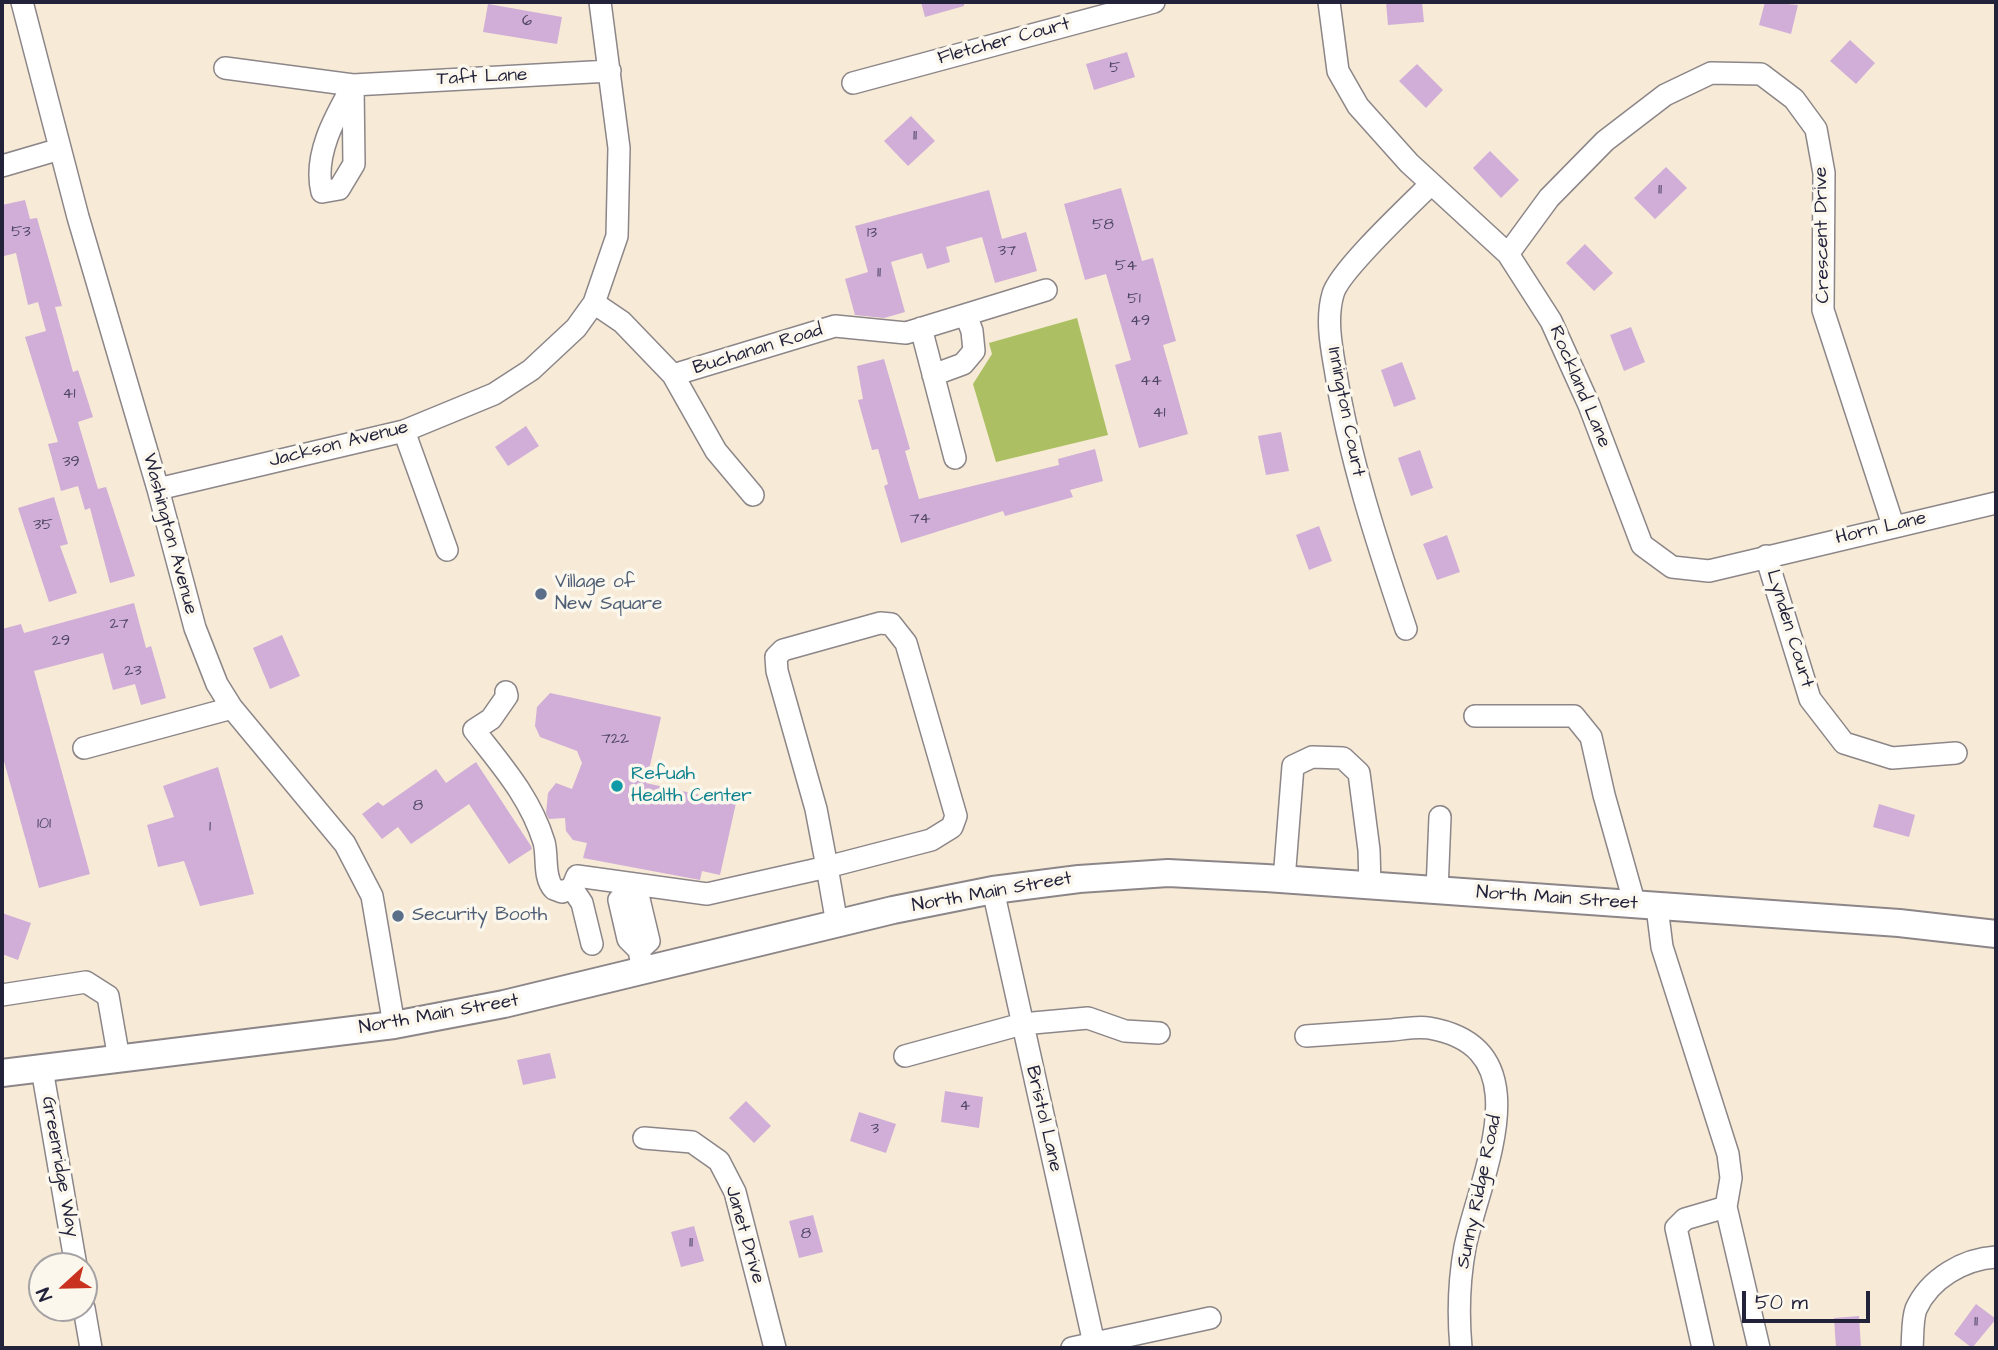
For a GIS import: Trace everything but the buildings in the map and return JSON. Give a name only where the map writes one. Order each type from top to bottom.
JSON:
[{"type":"main road","name":"North Main Street","points":[[2,1073],[394,1025],[504,1004],[641,960],[837,924],[993,890],[1079,878],[1168,873],[1284,880],[1899,923],[1996,934]]},
{"type":"street","name":"Washington Avenue","points":[[22,2],[60,149],[195,628],[217,684],[232,708],[345,844],[372,897],[394,1025]]},
{"type":"street","name":"Jackson Avenue","points":[[158,489],[404,431],[494,394],[531,370],[576,328],[594,303],[617,236],[619,148],[600,2]]},
{"type":"street","name":"Fletcher Court","points":[[853,83],[1154,2]]},
{"type":"street","name":"Rockland Lane","points":[[1329,2],[1338,71],[1358,107],[1431,184],[1508,254],[1532,288],[1569,355],[1642,545],[1672,567],[1709,571],[1766,556]]},
{"type":"street","name":"Taft Lane","points":[[225,68],[353,85],[610,71]]},
{"type":"street","name":"Crescent Drive","points":[[1508,254],[1549,198],[1605,141],[1665,96],[1711,73],[1761,74],[1794,99],[1816,129],[1824,173],[1823,310],[1893,525]]},
{"type":"street","points":[[2,166],[60,149]]},
{"type":"street","name":"Innington Court","points":[[1406,629],[1366,511],[1339,395],[1330,334],[1333,293],[1364,253],[1431,184]]},
{"type":"street","name":"Buchanan Road","points":[[674,375],[835,326],[906,333],[1046,290]]},
{"type":"street","points":[[594,303],[622,322],[674,375],[716,451],[753,495]]},
{"type":"street","points":[[933,375],[963,364],[974,351],[972,331],[966,315]]},
{"type":"street","points":[[921,328],[955,458]]},
{"type":"street","points":[[404,431],[447,550]]},
{"type":"street","name":"Horn Lane","points":[[1766,556],[1996,503]]},
{"type":"street","name":"Lynden Court","points":[[1766,556],[1810,699],[1844,743],[1892,758],[1956,753]]},
{"type":"street","points":[[506,692],[507,696],[491,719],[474,730],[532,806],[545,845],[550,885],[562,892],[575,882],[707,894],[827,867],[931,840],[952,827],[956,816],[906,643],[891,624],[880,622],[783,650],[776,657],[777,671],[816,809],[827,867],[837,924]]},
{"type":"street","points":[[84,748],[232,708]]},
{"type":"street","points":[[1475,716],[1574,716],[1591,737],[1604,795],[1662,947],[1728,1154],[1731,1178],[1726,1207],[1759,1348]]},
{"type":"street","points":[[1284,880],[1293,766],[1312,757],[1343,758],[1359,773],[1369,850],[1370,886]]},
{"type":"street","points":[[1437,891],[1440,817]]},
{"type":"street","points":[[575,882],[592,944]]},
{"type":"street","points":[[628,888],[639,900],[649,941],[641,960]]},
{"type":"street","name":"Bristol Lane","points":[[993,890],[1094,1346]]},
{"type":"street","points":[[2,995],[86,982],[108,996],[119,1059]]},
{"type":"street","points":[[905,1056],[1022,1024],[1088,1018],[1125,1031],[1159,1032]]},
{"type":"street","name":"Sunny Ridge Road","points":[[1306,1036],[1427,1027],[1464,1038],[1489,1065],[1498,1097],[1497,1123],[1465,1249],[1458,1319],[1461,1348]]},
{"type":"street","name":"Greenridge Way","points":[[42,1069],[74,1252]]},
{"type":"street","name":"Janet Drive","points":[[644,1138],[692,1142],[719,1161],[735,1192],[775,1348]]},
{"type":"street","points":[[1703,1348],[1676,1227],[1685,1219],[1726,1207]]},
{"type":"street","points":[[1912,1348],[1916,1310],[1943,1275],[1965,1262],[1996,1257]]},
{"type":"street","points":[[1072,1348],[1094,1346],[1210,1318]]},
{"type":"street","points":[[86,1322],[91,1348]]},
{"type":"green space","points":[[1077,318],[1108,435],[996,462],[973,384],[992,354],[989,343]]},
{"type":"place","name":"Village of New Square","points":[[541,594]]},
{"type":"place","name":"Refuah Health Center","points":[[617,786]]},
{"type":"place","name":"Security Booth","points":[[398,916]]}]
